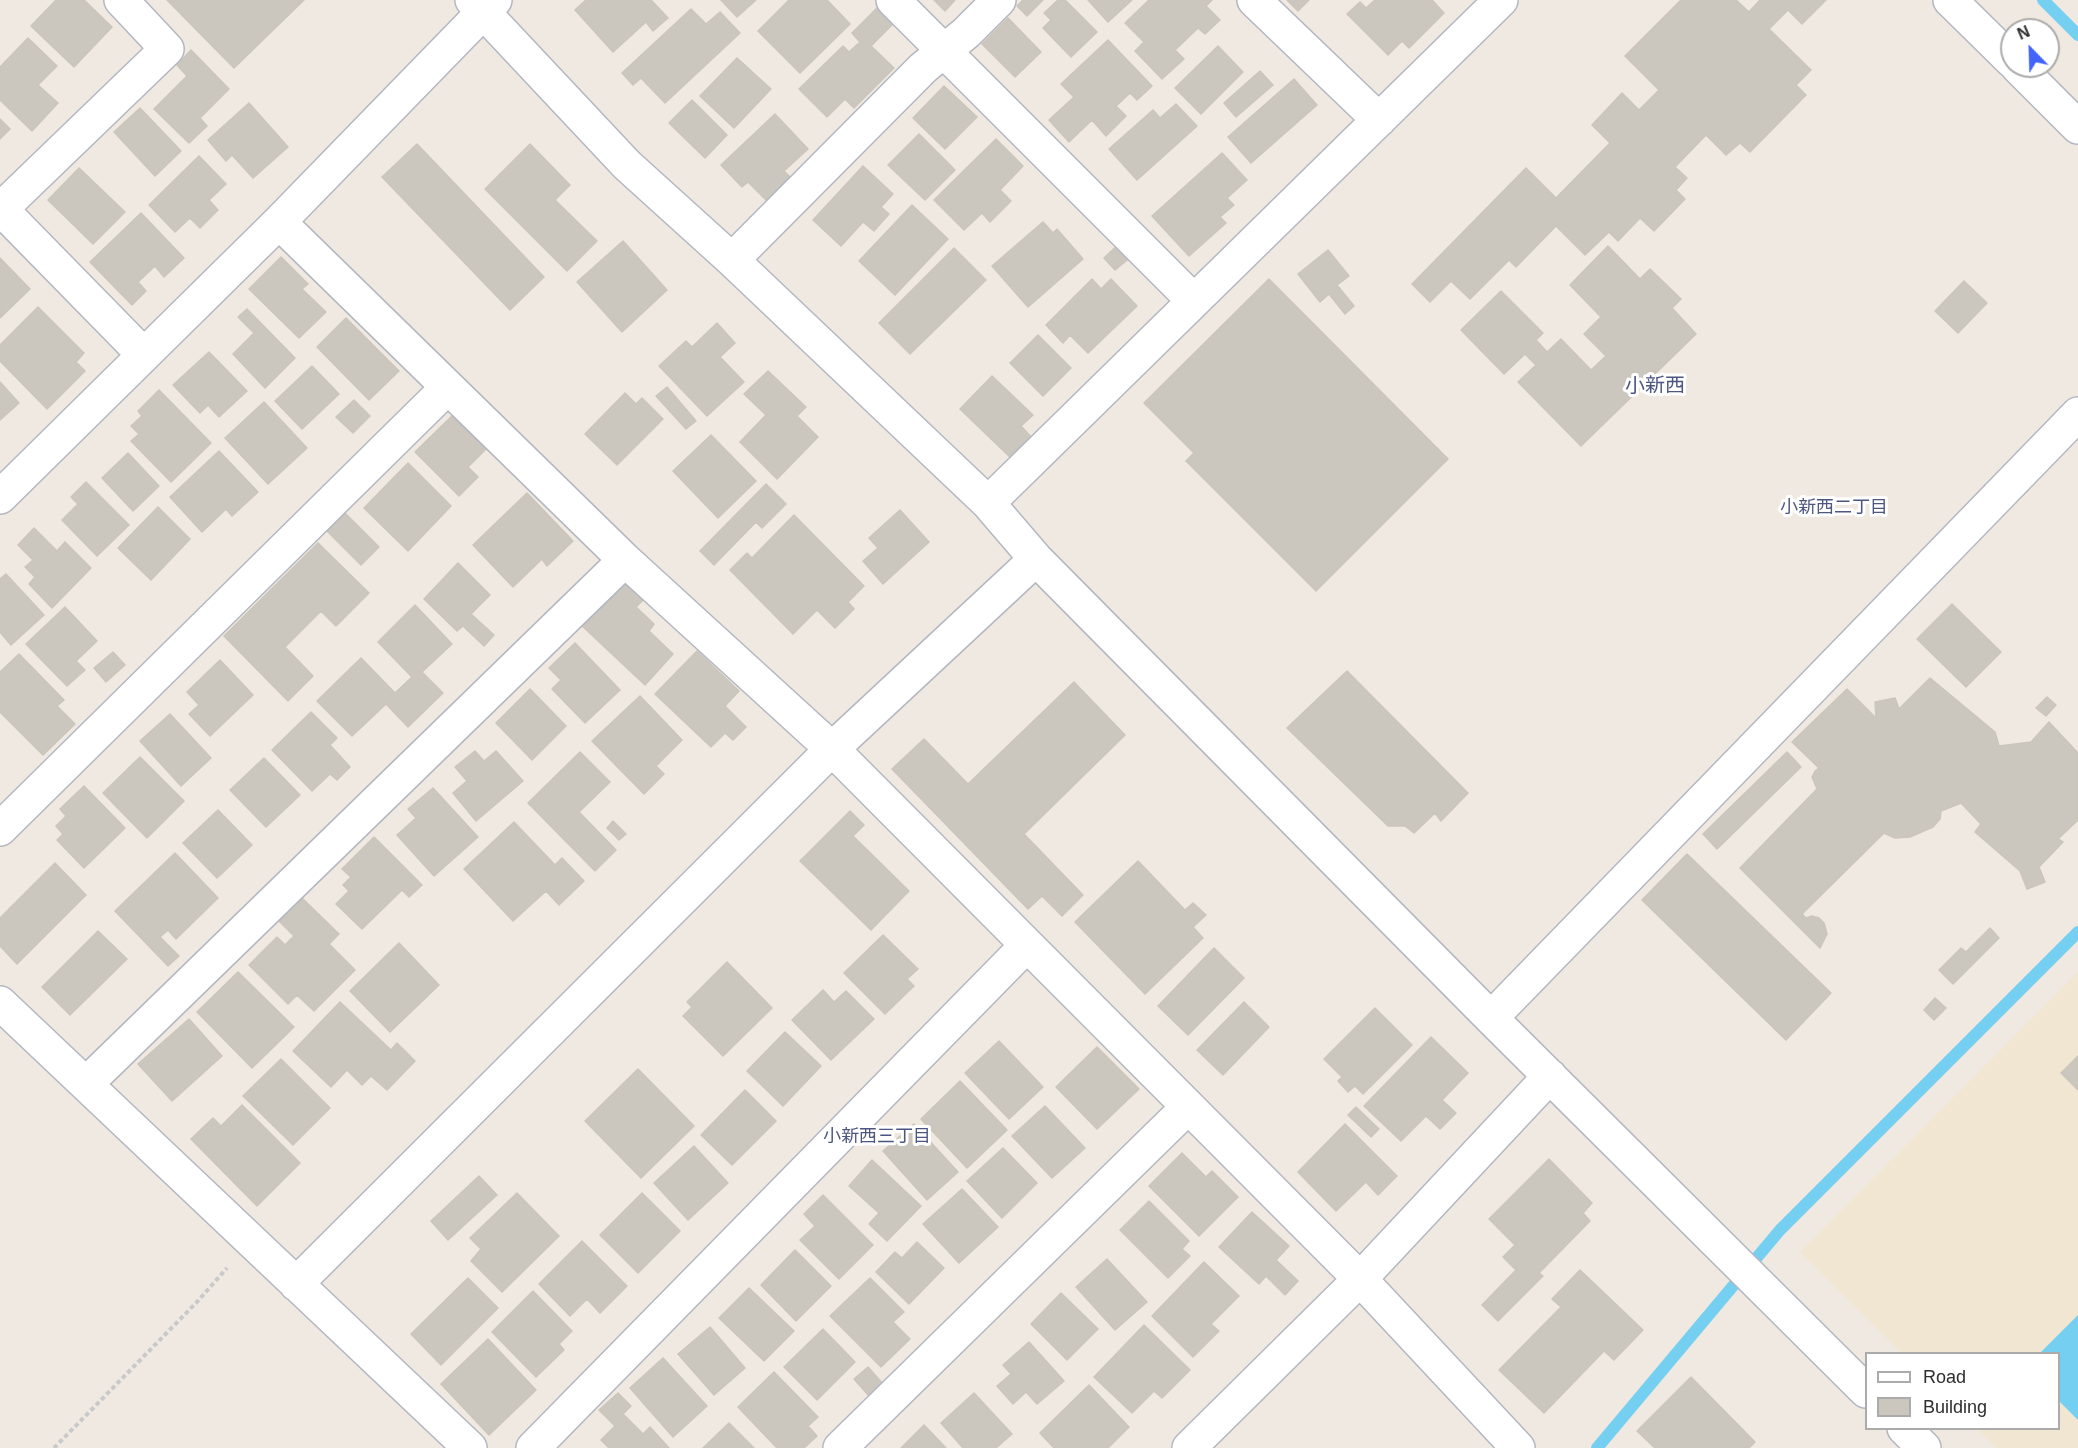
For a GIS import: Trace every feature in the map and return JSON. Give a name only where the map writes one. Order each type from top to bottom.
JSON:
[{"type":"street","points":[[121,0],[167,49],[0,209],[144,355]]},
{"type":"street","points":[[893,0],[1194,301]]},
{"type":"street","points":[[732,260],[923,68],[966,33],[999,0]]},
{"type":"street","points":[[1254,0],[1378,120]]},
{"type":"street","points":[[988,503],[1502,0]]},
{"type":"street","points":[[1950,0],[2000,50]]},
{"type":"street","points":[[0,497],[279,222],[483,4],[627,165],[732,260],[988,503],[1036,559],[1491,1018],[1865,1390]]},
{"type":"street","points":[[2029,78],[2078,127]]},
{"type":"street","points":[[279,222],[624,560],[832,749],[1360,1279],[1518,1448]]},
{"type":"street","points":[[0,829],[448,387]]},
{"type":"street","points":[[1491,1018],[2078,414]]},
{"type":"street","points":[[296,1284],[832,749],[1036,559]]},
{"type":"street","points":[[86,1084],[624,560]]},
{"type":"street","points":[[533,1448],[1027,945]]},
{"type":"street","points":[[0,1002],[470,1448]]},
{"type":"street","points":[[1189,1448],[1360,1279],[1550,1076]]},
{"type":"street","points":[[840,1448],[1188,1107]]},
{"type":"street","points":[[1906,1430],[1924,1448]]},
{"type":"path","points":[[54,1448],[197,1302],[251,1240]]},
{"type":"shaded area","points":[[2078,972],[2078,1448],[1997,1448],[1978,1430],[2060,1430],[2060,1352],[1901,1352],[1800,1252]]},
{"type":"water","points":[[2078,1315],[2078,1420],[2060,1402],[2060,1352],[2041,1352]]},
{"type":"building","points":[[56,0],[84,0],[112,27],[74,67],[31,26]]},
{"type":"building","points":[[167,0],[304,0],[234,68]]},
{"type":"building","points":[[586,0],[651,0],[668,18],[653,31],[646,22],[613,52],[575,10]]},
{"type":"building","points":[[721,0],[756,0],[737,17]]},
{"type":"building","points":[[789,0],[827,0],[850,24],[800,73],[758,31]]},
{"type":"building","points":[[934,0],[955,0],[945,11]]},
{"type":"building","points":[[1023,0],[1043,0],[1027,16],[1017,6]]},
{"type":"building","points":[[1058,0],[1065,0],[1097,32],[1071,57],[1043,28],[1051,20],[1044,13]]},
{"type":"building","points":[[1088,0],[1132,0],[1108,22]]},
{"type":"building","points":[[1149,0],[1212,0],[1206,6],[1220,20],[1205,34],[1198,28],[1175,50],[1184,59],[1162,79],[1135,51],[1144,42],[1125,23]]},
{"type":"building","points":[[1287,0],[1309,0],[1298,11]]},
{"type":"building","points":[[1375,0],[1432,0],[1444,13],[1409,48],[1402,41],[1388,55],[1347,14],[1360,2],[1366,8]]},
{"type":"building","points":[[1681,0],[1736,0],[1749,12],[1760,0],[1826,0],[1802,24],[1788,10],[1769,29],[1811,70],[1796,85],[1806,95],[1750,152],[1740,143],[1726,155],[1706,135],[1675,167],[1687,178],[1676,190],[1685,199],[1654,231],[1640,218],[1618,241],[1609,232],[1585,255],[1556,226],[1516,267],[1509,260],[1470,299],[1451,281],[1430,302],[1412,284],[1526,168],[1556,198],[1610,143],[1592,125],[1622,93],[1639,110],[1659,90],[1625,56]]},
{"type":"building","points":[[879,6],[895,22],[871,46],[894,68],[854,108],[845,99],[827,117],[799,89],[843,46],[849,52],[860,42],[852,33]]},
{"type":"building","points":[[691,9],[706,24],[720,12],[740,33],[665,103],[641,78],[633,85],[622,73]]},
{"type":"building","points":[[1008,18],[1041,52],[1015,77],[982,44]]},
{"type":"building","points":[[28,38],[57,66],[38,85],[58,103],[32,131],[0,100],[0,67]]},
{"type":"building","points":[[1108,40],[1152,86],[1137,100],[1130,93],[1116,106],[1126,116],[1106,136],[1092,120],[1069,142],[1049,120],[1074,97],[1061,84]]},
{"type":"building","points":[[1218,46],[1243,72],[1201,114],[1175,88]]},
{"type":"building","points":[[191,50],[229,89],[200,118],[207,126],[189,143],[154,109],[187,76],[177,65]]},
{"type":"building","points":[[737,58],[771,89],[734,128],[700,96]]},
{"type":"building","points":[[1260,71],[1273,85],[1236,117],[1224,103]]},
{"type":"building","points":[[1294,79],[1317,105],[1251,163],[1228,137]]},
{"type":"building","points":[[944,86],[977,117],[945,149],[913,118]]},
{"type":"building","points":[[692,100],[727,135],[705,158],[669,123]]},
{"type":"building","points":[[249,103],[288,147],[253,178],[232,155],[226,161],[208,140]]},
{"type":"building","points":[[1176,104],[1197,126],[1137,180],[1109,149],[1153,110],[1160,118]]},
{"type":"building","points":[[140,108],[181,151],[155,176],[114,132]]},
{"type":"building","points":[[775,114],[808,149],[784,171],[790,177],[766,200],[748,182],[742,187],[721,165]]},
{"type":"building","points":[[0,119],[10,129],[0,139]]},
{"type":"building","points":[[919,134],[955,170],[925,200],[888,165]]},
{"type":"building","points":[[996,139],[1023,166],[1000,190],[1011,201],[990,222],[982,213],[964,230],[934,200]]},
{"type":"building","points":[[417,144],[544,277],[510,310],[382,177]]},
{"type":"building","points":[[530,144],[570,185],[555,200],[597,241],[567,271],[485,189]]},
{"type":"building","points":[[1222,153],[1247,180],[1227,198],[1234,205],[1220,217],[1226,223],[1189,256],[1152,216]]},
{"type":"building","points":[[199,156],[226,184],[209,200],[218,210],[200,228],[190,218],[175,232],[149,205]]},
{"type":"building","points":[[863,166],[893,194],[881,207],[889,214],[874,231],[863,222],[841,246],[813,220]]},
{"type":"building","points":[[79,168],[125,212],[93,244],[48,200]]},
{"type":"building","points":[[912,205],[948,239],[895,295],[859,261]]},
{"type":"building","points":[[141,213],[184,258],[164,277],[155,266],[138,282],[146,291],[132,305],[90,262]]},
{"type":"building","points":[[1043,222],[1053,233],[1057,229],[1083,259],[1028,307],[992,266]]},
{"type":"building","points":[[623,241],[667,290],[622,332],[577,282]]},
{"type":"building","points":[[1120,243],[1132,256],[1115,270],[1104,258]]},
{"type":"building","points":[[1608,246],[1640,279],[1650,269],[1681,299],[1672,308],[1696,334],[1581,446],[1518,382],[1536,365],[1525,354],[1504,374],[1461,330],[1501,291],[1543,333],[1536,340],[1547,352],[1561,339],[1591,370],[1606,356],[1584,334],[1601,317],[1570,285]]},
{"type":"building","points":[[954,248],[986,280],[910,354],[879,323]]},
{"type":"building","points":[[1328,250],[1349,276],[1337,285],[1354,306],[1345,314],[1329,294],[1320,302],[1298,274]]},
{"type":"building","points":[[281,257],[308,284],[302,289],[326,312],[299,338],[249,289]]},
{"type":"building","points":[[0,258],[30,289],[0,318]]},
{"type":"building","points":[[1092,279],[1101,289],[1111,279],[1137,306],[1088,353],[1070,335],[1063,343],[1046,325]]},
{"type":"building","points":[[1269,279],[1448,459],[1316,591],[1186,461],[1194,453],[1144,403]]},
{"type":"building","points":[[1964,281],[1987,303],[1958,333],[1935,311]]},
{"type":"building","points":[[38,307],[84,353],[76,362],[85,371],[47,409],[0,361],[0,345]]},
{"type":"building","points":[[247,309],[295,358],[265,388],[233,354],[254,333],[238,317]]},
{"type":"building","points":[[346,318],[399,371],[369,400],[317,347]]},
{"type":"building","points":[[717,323],[735,343],[720,357],[744,382],[707,416],[659,366],[686,341],[692,347]]},
{"type":"building","points":[[1038,335],[1071,368],[1043,396],[1010,363]]},
{"type":"building","points":[[209,352],[247,391],[219,417],[208,405],[200,413],[173,385]]},
{"type":"building","points":[[312,366],[339,394],[302,429],[275,401]]},
{"type":"building","points":[[768,371],[806,407],[797,416],[818,437],[777,479],[740,442],[766,415],[744,394]]},
{"type":"building","points":[[992,376],[1033,415],[1021,426],[1032,438],[1012,459],[960,409]]},
{"type":"building","points":[[0,382],[19,403],[0,420]]},
{"type":"building","points":[[667,387],[696,421],[686,429],[656,396]]},
{"type":"building","points":[[159,390],[211,443],[171,482],[131,441],[139,434],[131,426],[142,416],[138,411]]},
{"type":"building","points":[[625,393],[636,404],[642,398],[663,419],[617,465],[585,434]]},
{"type":"building","points":[[354,400],[370,416],[353,433],[336,417]]},
{"type":"building","points":[[264,402],[307,448],[268,484],[225,438]]},
{"type":"building","points":[[456,412],[489,446],[468,467],[478,477],[459,496],[415,452]]},
{"type":"building","points":[[711,435],[756,481],[718,518],[673,471]]},
{"type":"building","points":[[219,451],[258,492],[232,516],[226,509],[202,532],[170,497]]},
{"type":"building","points":[[128,453],[159,486],[133,511],[102,478]]},
{"type":"building","points":[[408,463],[451,506],[408,551],[364,508]]},
{"type":"building","points":[[86,482],[129,525],[97,556],[62,520],[78,504],[71,497]]},
{"type":"building","points":[[766,484],[786,504],[762,528],[756,522],[714,565],[700,551]]},
{"type":"building","points":[[527,493],[573,541],[547,566],[542,559],[513,587],[473,545]]},
{"type":"building","points":[[158,507],[190,539],[151,580],[118,548]]},
{"type":"building","points":[[900,510],[929,542],[883,584],[863,561],[878,548],[869,538]]},
{"type":"building","points":[[345,513],[379,547],[361,565],[327,531]]},
{"type":"building","points":[[794,515],[864,586],[848,602],[854,609],[835,628],[817,610],[793,634],[730,570],[747,553],[752,558]]},
{"type":"building","points":[[34,528],[57,551],[65,542],[91,568],[52,608],[29,584],[35,577],[25,567],[33,560],[18,545]]},
{"type":"building","points":[[318,543],[369,593],[336,626],[321,611],[285,647],[313,676],[288,701],[224,636]]},
{"type":"building","points":[[458,563],[490,595],[471,614],[494,635],[484,646],[463,626],[457,631],[424,599]]},
{"type":"building","points":[[6,574],[44,615],[11,645],[0,632],[0,579]]},
{"type":"building","points":[[620,579],[643,600],[636,607],[654,624],[649,631],[673,654],[645,685],[579,623]]},
{"type":"building","points":[[1952,604],[2001,652],[1966,687],[1917,639]]},
{"type":"building","points":[[415,605],[452,644],[422,672],[443,693],[408,727],[386,704],[352,736],[317,701],[361,658],[395,693],[412,677],[378,642]]},
{"type":"building","points":[[65,607],[97,641],[76,661],[85,670],[67,686],[26,644]]},
{"type":"building","points":[[575,643],[620,690],[585,723],[552,689],[561,680],[549,668]]},
{"type":"building","points":[[697,651],[739,691],[725,706],[746,727],[733,740],[725,733],[711,747],[655,694]]},
{"type":"building","points":[[113,652],[125,665],[106,682],[94,668]]},
{"type":"building","points":[[19,654],[64,700],[57,706],[75,724],[43,755],[0,712],[0,672]]},
{"type":"building","points":[[220,660],[253,695],[210,736],[189,714],[199,705],[187,692]]},
{"type":"building","points":[[1347,671],[1468,793],[1441,821],[1435,813],[1414,833],[1405,826],[1388,826],[1287,728]]},
{"type":"building","points":[[1930,678],[1995,732],[1999,746],[2031,742],[2049,722],[2078,753],[2078,820],[2058,839],[2063,842],[2039,867],[2045,882],[2027,889],[2020,871],[1975,832],[1981,824],[1961,803],[1941,811],[1940,819],[1933,827],[1910,837],[1895,838],[1884,833],[1802,914],[1806,918],[1812,916],[1819,918],[1824,923],[1827,934],[1820,948],[1740,868],[1817,789],[1812,777],[1819,768],[1792,742],[1847,689],[1876,718],[1875,702],[1895,698],[1899,709]]},
{"type":"building","points":[[1074,682],[1125,735],[1024,834],[1083,895],[1062,916],[1042,896],[1028,909],[892,769],[924,739],[968,784]]},
{"type":"building","points":[[530,689],[566,726],[532,760],[496,723]]},
{"type":"building","points":[[640,696],[682,740],[656,766],[664,774],[644,794],[592,741]]},
{"type":"building","points":[[2047,697],[2056,705],[2046,716],[2036,708]]},
{"type":"building","points":[[311,712],[337,738],[330,745],[350,767],[337,780],[330,774],[312,791],[272,750]]},
{"type":"building","points":[[170,714],[211,758],[181,786],[140,741]]},
{"type":"building","points":[[475,751],[484,761],[496,751],[523,781],[476,821],[453,793],[467,781],[455,767]]},
{"type":"building","points":[[580,752],[610,782],[579,812],[616,850],[595,871],[528,803]]},
{"type":"building","points":[[1787,752],[1801,767],[1717,849],[1703,834]]},
{"type":"building","points":[[140,757],[184,801],[147,838],[103,793]]},
{"type":"building","points":[[264,758],[300,795],[266,827],[230,790]]},
{"type":"building","points":[[84,786],[125,828],[84,868],[57,840],[63,834],[56,826],[66,816],[60,809]]},
{"type":"building","points":[[433,788],[478,837],[434,876],[397,835],[416,818],[408,809]]},
{"type":"building","points":[[218,810],[252,845],[217,878],[183,843]]},
{"type":"building","points":[[850,811],[864,825],[853,836],[909,891],[871,930],[800,861]]},
{"type":"building","points":[[613,821],[626,834],[619,840],[607,828]]},
{"type":"building","points":[[514,822],[555,865],[562,858],[584,881],[559,905],[546,891],[513,921],[464,869]]},
{"type":"building","points":[[374,837],[422,885],[409,897],[402,890],[362,929],[336,904],[349,891],[343,885],[351,877],[342,869]]},
{"type":"building","points":[[175,853],[218,898],[176,939],[168,930],[160,937],[179,956],[168,966],[115,911]]},
{"type":"building","points":[[1687,854],[1831,993],[1786,1040],[1642,900]]},
{"type":"building","points":[[1138,861],[1185,910],[1193,903],[1206,915],[1193,927],[1203,938],[1145,994],[1075,922]]},
{"type":"building","points":[[55,863],[86,895],[17,964],[0,946],[0,918]]},
{"type":"building","points":[[301,897],[339,934],[329,944],[355,970],[314,1011],[297,995],[288,1004],[249,965],[277,937],[285,945],[294,936],[278,920]]},
{"type":"building","points":[[1990,928],[1999,938],[1953,984],[1939,970],[1961,948],[1966,952]]},
{"type":"building","points":[[98,931],[127,959],[70,1015],[42,987]]},
{"type":"building","points":[[883,935],[918,969],[907,979],[914,986],[885,1014],[844,973]]},
{"type":"building","points":[[399,943],[439,985],[390,1032],[350,991]]},
{"type":"building","points":[[1214,948],[1244,978],[1188,1035],[1158,1006]]},
{"type":"building","points":[[727,962],[772,1008],[723,1056],[683,1016],[692,1007],[687,1002]]},
{"type":"building","points":[[238,972],[294,1027],[252,1068],[197,1012]]},
{"type":"building","points":[[823,990],[834,1002],[846,991],[874,1019],[831,1060],[792,1020]]},
{"type":"building","points":[[1935,998],[1946,1008],[1934,1020],[1924,1010]]},
{"type":"building","points":[[340,1002],[391,1050],[397,1043],[415,1061],[387,1090],[371,1076],[362,1085],[347,1070],[331,1087],[293,1051]]},
{"type":"building","points":[[1244,1002],[1269,1027],[1223,1075],[1197,1050]]},
{"type":"building","points":[[1375,1008],[1412,1045],[1363,1094],[1355,1086],[1348,1092],[1338,1081],[1342,1077],[1324,1059]]},
{"type":"building","points":[[189,1019],[222,1056],[172,1101],[138,1064]]},
{"type":"building","points":[[785,1032],[821,1066],[783,1106],[747,1071]]},
{"type":"building","points":[[1431,1037],[1468,1073],[1442,1100],[1456,1113],[1440,1129],[1426,1116],[1401,1141],[1364,1106]]},
{"type":"building","points":[[999,1041],[1043,1087],[1009,1119],[965,1073]]},
{"type":"building","points":[[1097,1047],[1139,1089],[1097,1129],[1056,1087]]},
{"type":"building","points":[[2078,1056],[2078,1090],[2061,1073]]},
{"type":"building","points":[[281,1059],[330,1108],[293,1145],[243,1096]]},
{"type":"building","points":[[638,1069],[694,1126],[641,1178],[585,1121]]},
{"type":"building","points":[[960,1081],[1007,1130],[967,1168],[921,1119]]},
{"type":"building","points":[[745,1090],[776,1121],[732,1165],[701,1135]]},
{"type":"building","points":[[242,1105],[300,1163],[257,1206],[191,1139],[213,1118],[221,1126]]},
{"type":"building","points":[[1045,1106],[1085,1148],[1052,1178],[1012,1136]]},
{"type":"building","points":[[1356,1107],[1379,1129],[1371,1137],[1348,1115]]},
{"type":"building","points":[[914,1124],[958,1172],[927,1200],[883,1151]]},
{"type":"building","points":[[1345,1124],[1397,1176],[1378,1195],[1366,1182],[1336,1211],[1298,1172]]},
{"type":"building","points":[[694,1146],[728,1183],[688,1220],[654,1183]]},
{"type":"building","points":[[1003,1148],[1037,1183],[1002,1218],[967,1181]]},
{"type":"building","points":[[1182,1153],[1206,1177],[1212,1171],[1238,1197],[1199,1236],[1149,1186]]},
{"type":"building","points":[[1549,1159],[1592,1203],[1583,1213],[1590,1221],[1539,1273],[1543,1276],[1498,1321],[1482,1305],[1516,1270],[1503,1257],[1515,1245],[1489,1219]]},
{"type":"building","points":[[872,1160],[921,1206],[887,1241],[869,1224],[879,1213],[849,1186]]},
{"type":"building","points":[[479,1176],[497,1195],[448,1240],[431,1221]]},
{"type":"building","points":[[962,1189],[998,1227],[959,1263],[923,1224]]},
{"type":"building","points":[[517,1193],[559,1236],[502,1292],[471,1261],[481,1249],[470,1238]]},
{"type":"building","points":[[642,1193],[680,1231],[638,1273],[600,1235]]},
{"type":"building","points":[[823,1195],[873,1245],[839,1279],[800,1240],[815,1226],[804,1214]]},
{"type":"building","points":[[1149,1201],[1189,1241],[1182,1249],[1190,1256],[1168,1278],[1120,1230]]},
{"type":"building","points":[[1252,1212],[1289,1246],[1276,1260],[1298,1281],[1285,1295],[1266,1276],[1259,1284],[1219,1247]]},
{"type":"building","points":[[582,1241],[627,1286],[600,1313],[587,1299],[570,1316],[539,1284]]},
{"type":"building","points":[[917,1242],[944,1268],[909,1304],[876,1272],[895,1252],[902,1258]]},
{"type":"building","points":[[795,1250],[831,1286],[796,1321],[761,1285]]},
{"type":"building","points":[[1107,1259],[1147,1302],[1115,1330],[1076,1287]]},
{"type":"building","points":[[1204,1262],[1239,1296],[1211,1324],[1219,1331],[1193,1357],[1152,1316]]},
{"type":"building","points":[[1580,1270],[1643,1330],[1614,1360],[1604,1351],[1544,1413],[1499,1370],[1561,1307],[1552,1299]]},
{"type":"building","points":[[468,1278],[498,1308],[441,1365],[411,1334]]},
{"type":"building","points":[[870,1278],[904,1312],[893,1322],[910,1339],[881,1367],[830,1316]]},
{"type":"building","points":[[749,1288],[794,1331],[764,1361],[719,1318]]},
{"type":"building","points":[[533,1291],[572,1331],[559,1344],[564,1350],[536,1377],[492,1332]]},
{"type":"building","points":[[1061,1293],[1098,1329],[1067,1360],[1031,1324]]},
{"type":"building","points":[[1144,1325],[1190,1370],[1162,1398],[1154,1391],[1132,1413],[1094,1377]]},
{"type":"building","points":[[710,1327],[745,1368],[714,1395],[678,1354]]},
{"type":"building","points":[[823,1329],[855,1362],[817,1400],[784,1367]]},
{"type":"building","points":[[488,1339],[536,1390],[489,1435],[441,1384]]},
{"type":"building","points":[[1029,1342],[1064,1381],[1037,1404],[1026,1392],[1013,1404],[997,1386],[1011,1374],[1003,1365]]},
{"type":"building","points":[[663,1358],[707,1406],[673,1437],[630,1388]]},
{"type":"building","points":[[868,1367],[884,1385],[870,1397],[854,1379]]},
{"type":"building","points":[[774,1372],[818,1417],[808,1426],[817,1436],[804,1448],[777,1448],[738,1407]]},
{"type":"building","points":[[1691,1377],[1755,1442],[1749,1448],[1655,1448],[1637,1431]]},
{"type":"building","points":[[1089,1385],[1129,1427],[1108,1448],[1054,1448],[1040,1433]]},
{"type":"building","points":[[618,1393],[631,1406],[623,1414],[643,1434],[650,1427],[669,1448],[609,1448],[601,1440],[615,1426],[599,1410]]},
{"type":"building","points":[[974,1393],[1012,1434],[996,1448],[963,1448],[941,1423]]},
{"type":"building","points":[[729,1423],[754,1448],[703,1448]]},
{"type":"building","points":[[924,1425],[946,1448],[901,1448]]},
{"type":"waterway","points":[[2043,0],[2078,35]]},
{"type":"waterway","points":[[1597,1448],[1780,1230],[2078,932]]},
{"type":"district","name":"小新西","points":[[1655,386]]},
{"type":"district","name":"小新西二丁目","points":[[1834,508]]},
{"type":"district","name":"小新西三丁目","points":[[877,1137]]}]
